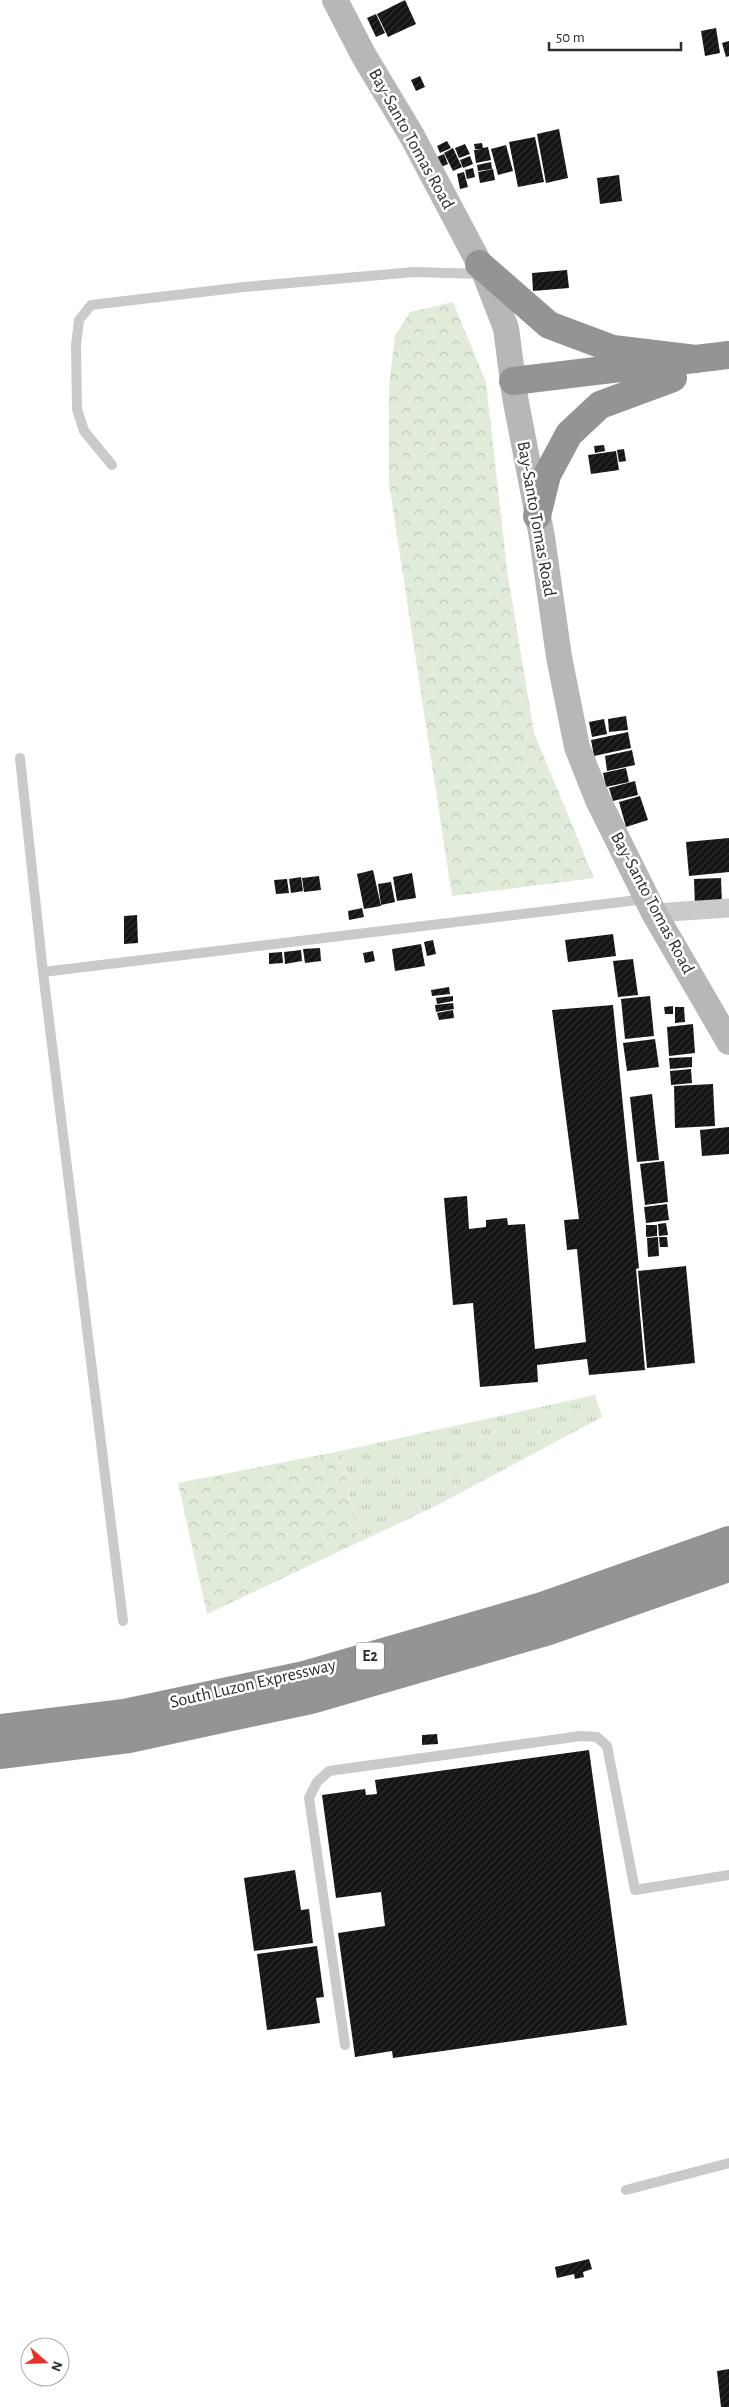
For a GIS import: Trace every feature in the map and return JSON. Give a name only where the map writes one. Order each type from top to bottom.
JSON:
[{"type":"highway","points":[[482,269],[549,325],[613,349],[696,359]]},
{"type":"highway","points":[[514,389],[729,355]]},
{"type":"highway","points":[[514,389],[673,378],[729,372]]},
{"type":"highway","points":[[537,516],[547,475],[569,434],[600,405],[673,378]]},
{"type":"highway","name":"South Luzon Expressway","points":[[0,1728],[124,1713],[304,1675],[542,1606],[729,1540]]},
{"type":"highway","name":"South Luzon Expressway","points":[[0,1755],[129,1739],[311,1700],[550,1631],[729,1568]]},
{"type":"main road","name":"Bay-Santo Tomas Road","points":[[335,0],[364,56],[412,136],[482,269],[508,336],[514,389],[537,516],[559,657],[577,747],[598,800],[650,906],[729,1042]]},
{"type":"street","points":[[650,906],[729,908]]},
{"type":"lane","points":[[112,465],[84,431],[76,409],[76,344],[79,320],[91,305],[244,287],[414,272],[482,269]]},
{"type":"lane","points":[[20,758],[43,972],[123,1621]]},
{"type":"lane","points":[[43,972],[650,906]]},
{"type":"lane","points":[[344,2044],[309,1798],[317,1782],[329,1771],[581,1736],[596,1737],[607,1746],[635,1890],[729,1875]]},
{"type":"lane","points":[[626,2190],[729,2163]]},
{"type":"green space","points":[[453,302],[486,382],[507,570],[534,733],[594,878],[452,896],[389,483],[389,386],[395,336],[410,312]]},
{"type":"green space","points":[[595,1395],[602,1417],[434,1507],[359,1542],[341,1451]]},
{"type":"green space","points":[[341,1451],[359,1542],[207,1614],[178,1483]]},
{"type":"building","points":[[405,0],[416,24],[388,37],[377,14]]},
{"type":"building","points":[[376,14],[385,33],[376,37],[367,18]]},
{"type":"building","points":[[716,28],[720,53],[705,56],[701,31]]},
{"type":"building","points":[[729,41],[729,56],[726,57],[722,43]]},
{"type":"building","points":[[420,76],[425,87],[416,91],[411,80]]},
{"type":"building","points":[[559,129],[568,178],[546,183],[537,134]]},
{"type":"building","points":[[535,137],[544,182],[518,187],[509,142]]},
{"type":"building","points":[[447,141],[451,148],[440,153],[437,146]]},
{"type":"building","points":[[482,143],[483,148],[488,147],[491,160],[476,163],[474,150],[481,149],[475,149],[474,144]]},
{"type":"building","points":[[465,144],[470,154],[459,158],[455,148]]},
{"type":"building","points":[[506,145],[513,171],[498,175],[491,149]]},
{"type":"building","points":[[453,148],[462,167],[453,171],[444,153]]},
{"type":"building","points":[[444,154],[448,164],[441,167],[437,157]]},
{"type":"building","points":[[470,156],[473,164],[463,168],[460,160]]},
{"type":"building","points":[[491,162],[492,169],[478,171],[477,165]]},
{"type":"building","points":[[473,168],[475,177],[467,179],[465,170]]},
{"type":"building","points":[[493,169],[495,180],[480,183],[478,172]]},
{"type":"building","points":[[464,172],[468,187],[460,189],[457,174]]},
{"type":"building","points":[[619,175],[622,201],[600,204],[597,178]]},
{"type":"building","points":[[567,270],[569,288],[533,291],[532,273]]},
{"type":"building","points":[[604,445],[605,451],[595,453],[594,446]]},
{"type":"building","points":[[624,449],[626,461],[619,462],[617,450]]},
{"type":"building","points":[[616,451],[619,470],[591,474],[588,455]]},
{"type":"building","points":[[626,716],[628,730],[609,732],[608,719]]},
{"type":"building","points":[[604,719],[607,734],[592,737],[589,722]]},
{"type":"building","points":[[628,732],[631,748],[594,756],[591,740]]},
{"type":"building","points":[[632,750],[635,765],[607,771],[605,756]]},
{"type":"building","points":[[626,768],[629,782],[606,787],[603,773]]},
{"type":"building","points":[[635,781],[638,795],[613,801],[609,788]]},
{"type":"building","points":[[640,796],[648,820],[626,827],[619,802]]},
{"type":"building","points":[[729,838],[729,872],[689,876],[686,842]]},
{"type":"building","points":[[373,870],[381,906],[364,909],[357,874]]},
{"type":"building","points":[[412,873],[416,898],[397,901],[393,877]]},
{"type":"building","points":[[319,876],[321,890],[304,892],[302,878]]},
{"type":"building","points":[[301,877],[303,891],[291,893],[289,879]]},
{"type":"building","points":[[721,878],[722,905],[695,907],[694,879]]},
{"type":"building","points":[[287,879],[289,893],[276,894],[274,880]]},
{"type":"building","points":[[391,882],[395,902],[381,905],[378,884]]},
{"type":"building","points":[[362,908],[364,917],[349,920],[348,911]]},
{"type":"building","points":[[137,915],[138,943],[124,944],[124,916]]},
{"type":"building","points":[[613,934],[616,956],[568,962],[565,940]]},
{"type":"building","points":[[433,940],[436,954],[427,956],[424,942]]},
{"type":"building","points":[[421,944],[425,966],[395,971],[392,949]]},
{"type":"building","points":[[320,948],[321,961],[305,963],[303,949]]},
{"type":"building","points":[[301,950],[302,961],[285,964],[284,952]]},
{"type":"building","points":[[373,951],[375,961],[365,963],[363,953]]},
{"type":"building","points":[[282,952],[283,963],[269,964],[269,953]]},
{"type":"building","points":[[633,959],[638,995],[618,997],[613,961]]},
{"type":"building","points":[[449,987],[450,994],[432,996],[431,990]]},
{"type":"building","points":[[453,996],[453,1001],[437,1004],[436,998]]},
{"type":"building","points":[[650,996],[654,1036],[625,1039],[621,999]]},
{"type":"building","points":[[453,1003],[454,1009],[436,1012],[435,1005]]},
{"type":"building","points":[[613,1005],[639,1268],[636,1269],[645,1370],[589,1375],[587,1359],[537,1365],[538,1382],[480,1387],[473,1303],[453,1305],[444,1198],[467,1196],[469,1229],[486,1227],[486,1220],[507,1218],[508,1225],[525,1224],[535,1349],[586,1342],[577,1249],[567,1250],[564,1220],[579,1219],[552,1010]]},
{"type":"building","points":[[673,1006],[673,1014],[665,1014],[664,1007]]},
{"type":"building","points":[[675,1007],[684,1007],[685,1022],[675,1023]]},
{"type":"building","points":[[453,1010],[454,1018],[439,1020],[437,1013]]},
{"type":"building","points":[[693,1024],[695,1053],[669,1056],[667,1027]]},
{"type":"building","points":[[655,1039],[659,1067],[627,1071],[623,1043]]},
{"type":"building","points":[[692,1057],[692,1067],[670,1069],[669,1058]]},
{"type":"building","points":[[691,1069],[692,1083],[671,1085],[670,1071]]},
{"type":"building","points":[[713,1084],[715,1126],[675,1128],[674,1086]]},
{"type":"building","points":[[652,1094],[659,1160],[637,1162],[630,1097]]},
{"type":"building","points":[[729,1127],[729,1154],[702,1156],[700,1130]]},
{"type":"building","points":[[664,1161],[668,1202],[645,1205],[640,1164]]},
{"type":"building","points":[[667,1204],[669,1220],[646,1223],[644,1207]]},
{"type":"building","points":[[666,1223],[668,1235],[659,1236],[658,1224]]},
{"type":"building","points":[[646,1225],[657,1225],[657,1236],[646,1237]]},
{"type":"building","points":[[658,1237],[659,1256],[648,1257],[647,1238]]},
{"type":"building","points":[[659,1237],[667,1237],[668,1247],[660,1247]]},
{"type":"building","points":[[686,1266],[695,1363],[647,1368],[638,1271]]},
{"type":"building","points":[[437,1734],[438,1744],[422,1745],[422,1735]]},
{"type":"building","points":[[589,1750],[627,2025],[393,2058],[392,2051],[355,2057],[338,1933],[385,1926],[381,1892],[336,1898],[322,1795],[365,1789],[366,1795],[377,1794],[375,1780]]},
{"type":"building","points":[[295,1870],[301,1910],[309,1909],[313,1943],[254,1951],[244,1878]]},
{"type":"building","points":[[317,1946],[324,1997],[316,1998],[320,2023],[267,2030],[257,1954]]},
{"type":"building","points":[[589,2259],[592,2269],[583,2272],[584,2277],[575,2279],[574,2274],[557,2278],[555,2267]]},
{"type":"building","points":[[729,2369],[729,2407],[721,2407],[717,2371]]}]
